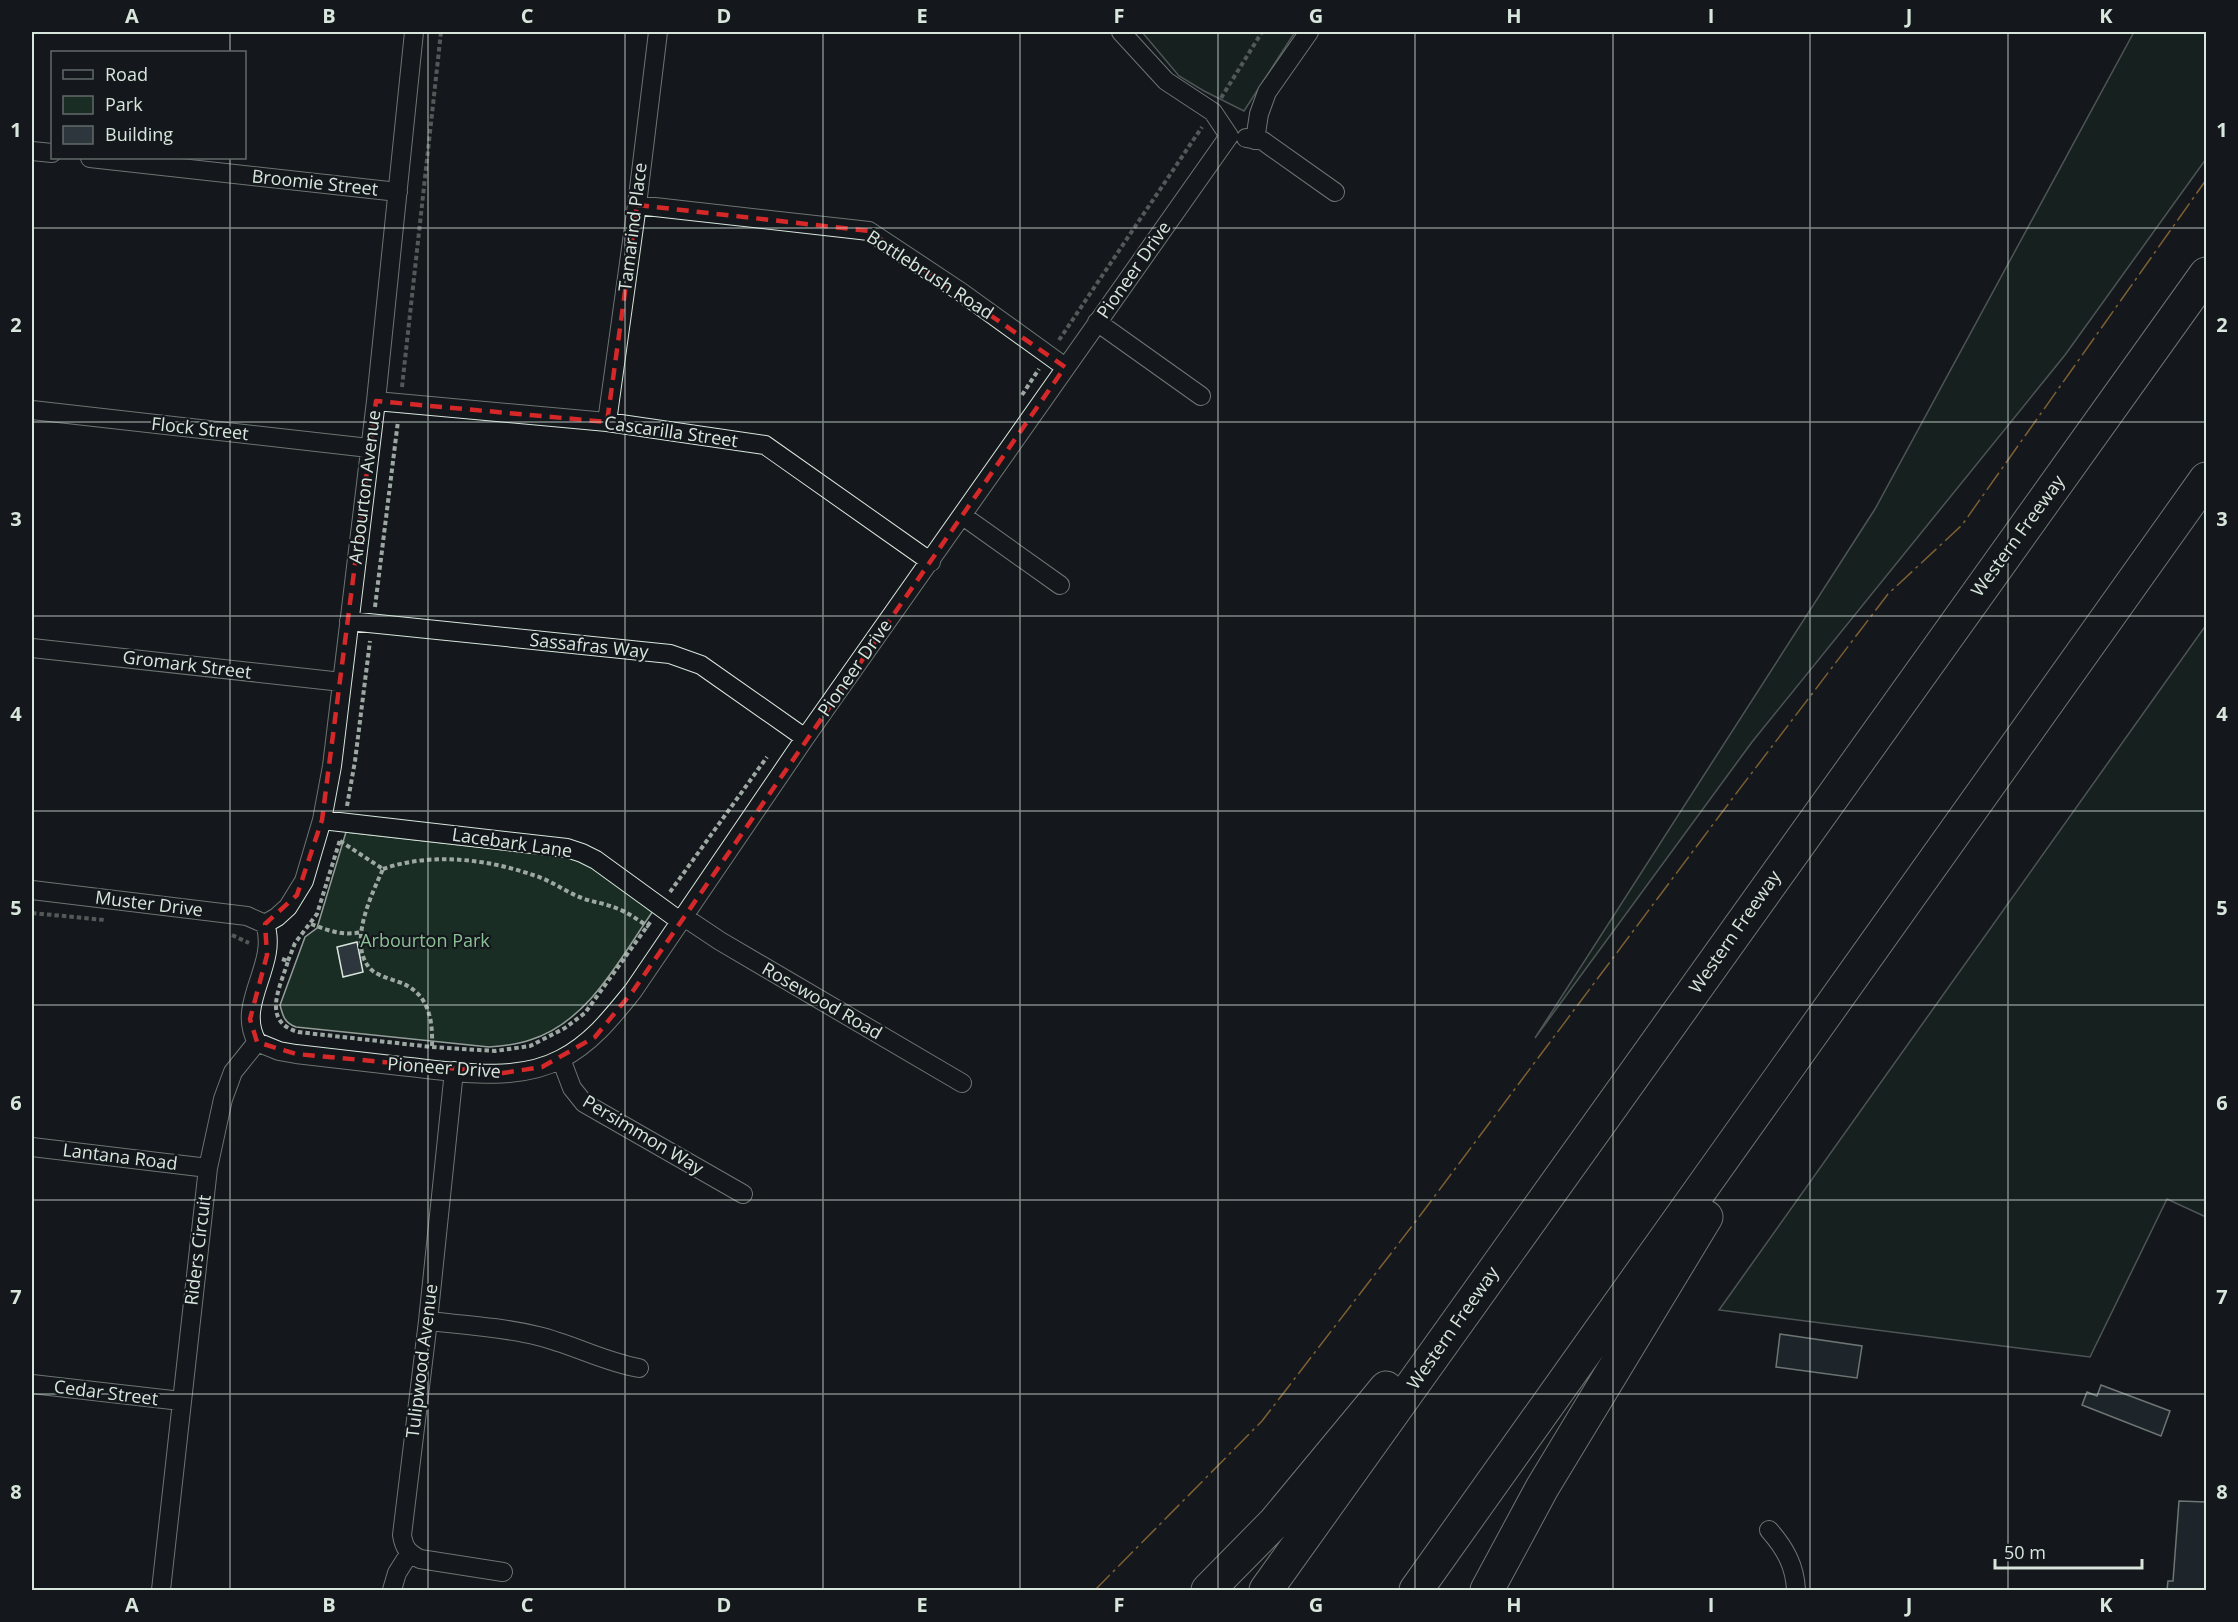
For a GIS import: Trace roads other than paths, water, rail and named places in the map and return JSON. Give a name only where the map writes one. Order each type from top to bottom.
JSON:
[{"type":"highway","name":"Western Freeway","points":[[1266,1590],[2206,274]]},
{"type":"highway","points":[[1416,1590],[2206,479]]},
{"type":"highway","points":[[1208,1590],[1275,1522],[1413,1355],[1730,939]]},
{"type":"highway","points":[[1487,1590],[1542,1488],[1852,974]]},
{"type":"street","name":"Arbourton Avenue","points":[[265,924],[277,918],[297,895],[304,881],[322,820],[332,766],[376,401],[414,32]]},
{"type":"street","name":"Tamarind Place","points":[[607,422],[658,32]]},
{"type":"street","points":[[1121,32],[1166,81],[1213,112],[1229,136],[1263,141],[1335,192]]},
{"type":"street","points":[[1256,140],[1259,114],[1267,92],[1309,32]]},
{"type":"street","name":"Pioneer Drive","points":[[257,1042],[279,1051],[296,1054],[486,1073],[524,1071],[542,1067],[561,1059],[595,1036],[633,990],[805,738],[1229,136]]},
{"type":"street","points":[[32,151],[51,153]]},
{"type":"street","name":"Broomie Street","points":[[99,159],[398,192]]},
{"type":"street","name":"Bottlebrush Road","points":[[637,205],[869,231],[962,292],[1065,367]]},
{"type":"street","points":[[1097,322],[1201,396]]},
{"type":"street","name":"Cascarilla Street","points":[[376,401],[607,422],[765,445],[931,562]]},
{"type":"street","name":"Flock Street","points":[[32,410],[369,448]]},
{"type":"street","points":[[963,516],[1060,585]]},
{"type":"street","name":"Sassafras Way","points":[[349,621],[670,654],[701,665],[805,738]]},
{"type":"street","name":"Gromark Street","points":[[32,648],[342,682]]},
{"type":"street","name":"Lacebark Lane","points":[[322,820],[567,848],[596,860],[682,919]]},
{"type":"street","name":"Muster Drive","points":[[32,890],[247,916],[265,924]]},
{"type":"street","name":"Rosewood Road","points":[[682,919],[962,1083]]},
{"type":"street","points":[[257,1042],[251,1031],[250,1013],[267,955],[269,939],[265,924]]},
{"type":"street","name":"Riders Circuit","points":[[161,1590],[208,1168],[223,1099],[233,1072],[257,1042]]},
{"type":"street","name":"Persimmon Way","points":[[561,1059],[572,1088],[584,1103],[743,1194]]},
{"type":"street","name":"Tulipwood Avenue","points":[[409,1554],[404,1544],[403,1522],[428,1321],[454,1071]]},
{"type":"street","name":"Lantana Road","points":[[32,1147],[208,1168]]},
{"type":"street","points":[[428,1321],[506,1329],[539,1336],[623,1365],[639,1368]]},
{"type":"street","name":"Cedar Street","points":[[32,1384],[181,1401]]},
{"type":"street","points":[[1769,1530],[1786,1552],[1795,1578],[1796,1590]]},
{"type":"street","points":[[392,1590],[397,1573],[409,1554],[430,1562],[502,1572]]},
{"type":"park label","name":"Arbourton Park","points":[[425,941]]}]
